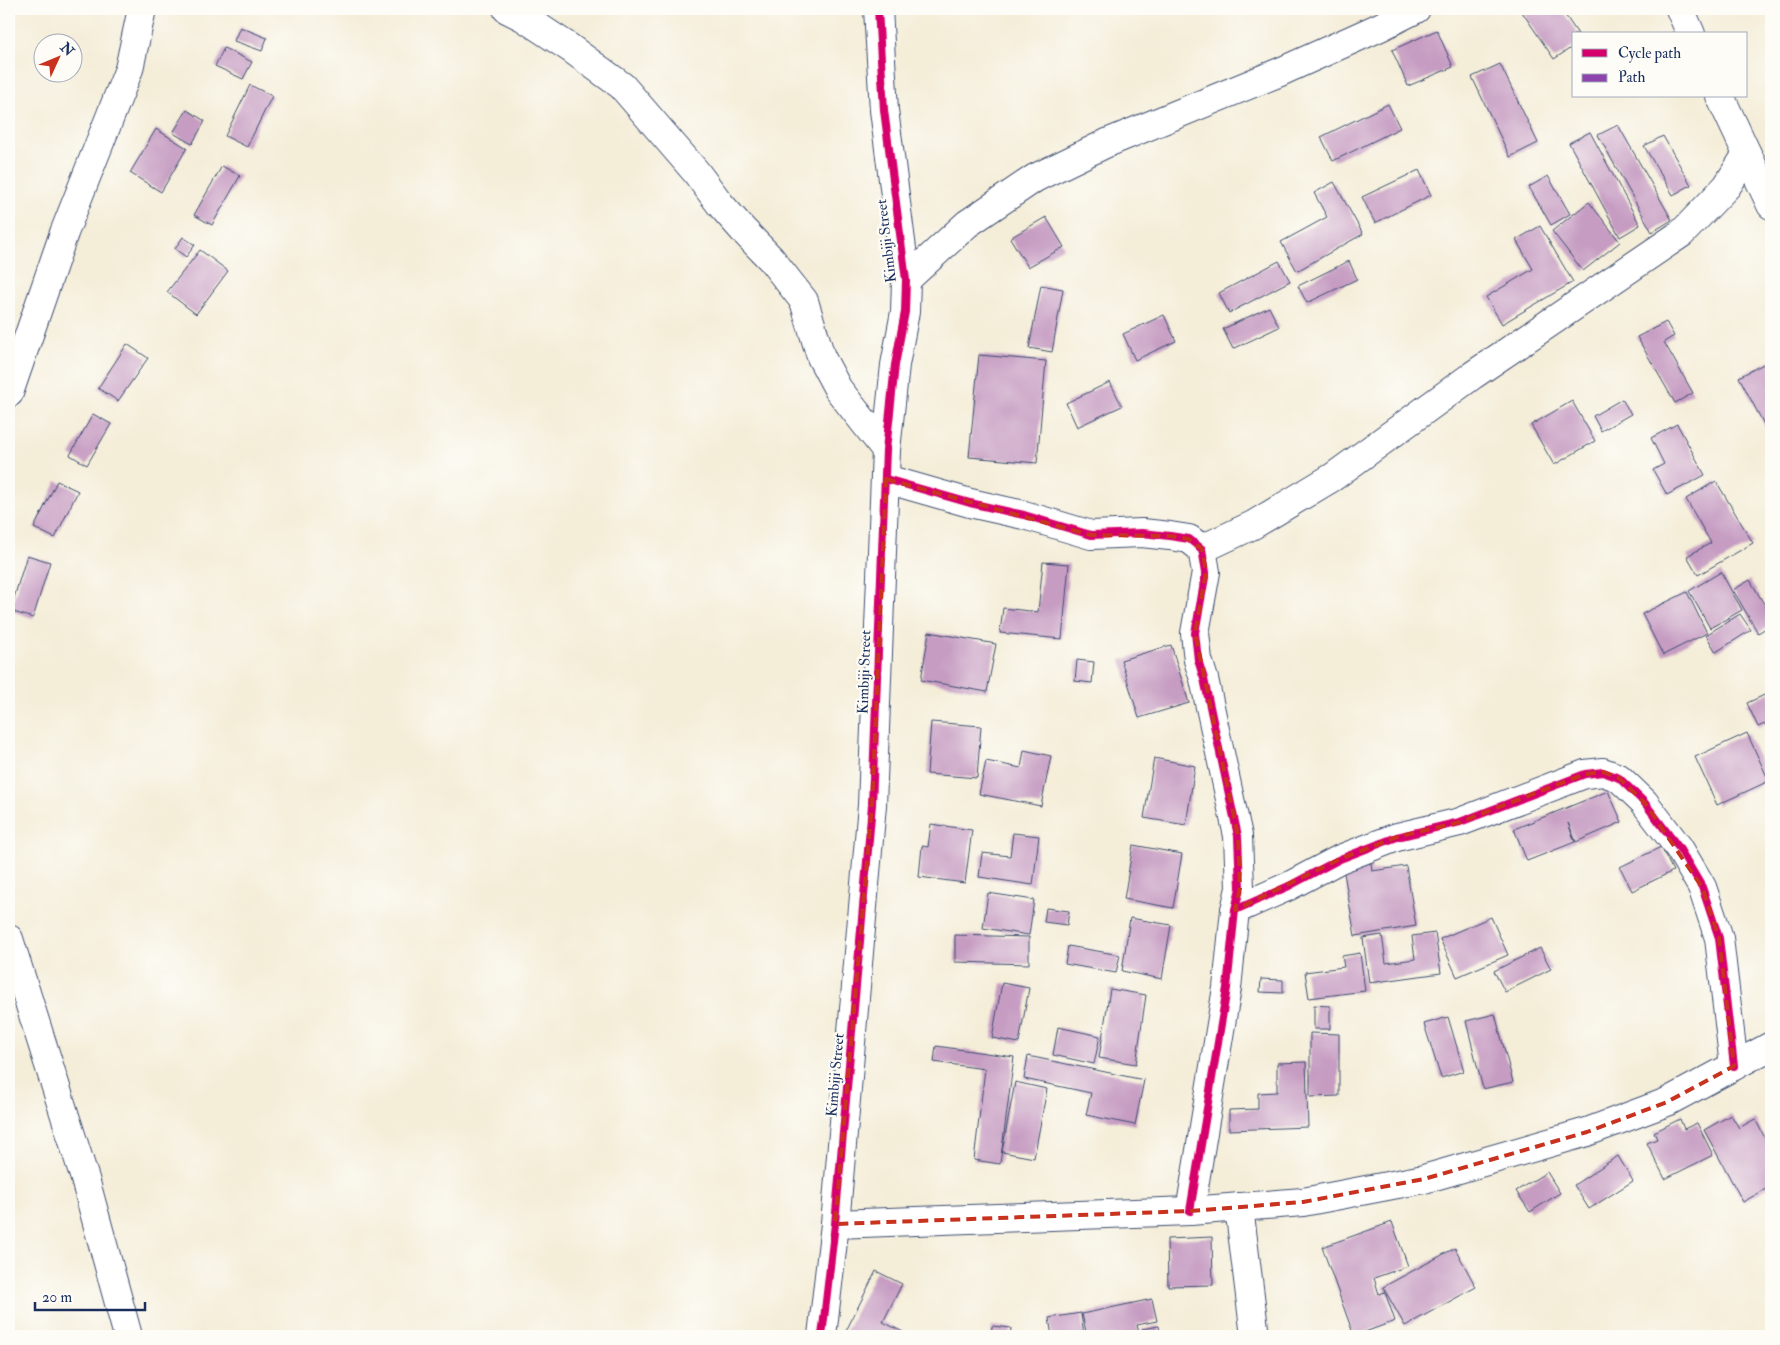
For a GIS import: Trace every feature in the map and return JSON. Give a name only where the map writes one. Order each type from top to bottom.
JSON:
[{"type":"street","points":[[9,393],[64,233],[129,69],[142,9]]},
{"type":"street","points":[[507,9],[523,17],[570,48],[622,86],[726,210],[771,259],[804,301],[821,357],[838,389],[886,450]]},
{"type":"street","name":"Kimbiji Street","points":[[822,1336],[835,1224],[872,805],[886,450],[904,312],[906,280],[884,110],[878,9]]},
{"type":"street","points":[[906,280],[967,224],[1035,178],[1107,143],[1280,72],[1416,9]]},
{"type":"street","points":[[1680,9],[1690,32]]},
{"type":"street","points":[[1721,98],[1771,205]]},
{"type":"street","points":[[1202,549],[1253,525],[1333,477],[1473,375],[1682,233],[1727,186],[1747,154]]},
{"type":"street","points":[[886,478],[970,504],[1024,515],[1091,535],[1142,533],[1170,536],[1189,539],[1202,549],[1206,572],[1195,633],[1198,660],[1204,679],[1238,836],[1240,888],[1234,910],[1227,988],[1190,1211]]},
{"type":"street","points":[[1234,910],[1290,886],[1340,859],[1397,837],[1460,822],[1585,774],[1603,772],[1619,778],[1644,802],[1678,848],[1702,887],[1719,938],[1734,1066]]},
{"type":"street","points":[[9,939],[85,1180],[128,1336]]},
{"type":"street","points":[[835,1224],[1190,1211],[1303,1202],[1424,1179],[1588,1132],[1667,1102],[1771,1046]]},
{"type":"street","points":[[1239,1207],[1255,1336]]},
{"type":"highlighted area","points":[[886,479],[1091,535],[1170,536],[1189,539],[1202,549],[1206,572],[1195,633],[1238,836],[1240,888],[1235,910],[1340,859],[1397,837],[1460,822],[1585,774],[1603,772],[1619,778],[1644,802],[1702,887],[1719,938],[1734,1066],[1667,1102],[1587,1132],[1424,1179],[1303,1202],[1190,1211],[835,1224],[872,805]]},
{"type":"building","points":[[1520,9],[1561,9],[1577,32],[1572,32],[1572,47],[1554,59]]},
{"type":"building","points":[[240,27],[267,38],[262,51],[234,41]]},
{"type":"building","points":[[1437,30],[1453,67],[1408,86],[1392,50]]},
{"type":"building","points":[[224,48],[252,62],[243,79],[215,66]]},
{"type":"building","points":[[1500,64],[1538,143],[1510,157],[1472,77]]},
{"type":"building","points":[[250,85],[272,96],[247,147],[225,136]]},
{"type":"building","points":[[1388,104],[1400,128],[1333,161],[1321,137]]},
{"type":"building","points":[[187,110],[205,121],[192,144],[173,133]]},
{"type":"building","points":[[1618,125],[1672,220],[1652,232],[1598,135]]},
{"type":"building","points":[[156,129],[187,148],[161,192],[130,173]]},
{"type":"building","points":[[1590,132],[1640,225],[1620,237],[1569,143]]},
{"type":"building","points":[[1663,136],[1691,185],[1673,195],[1644,146]]},
{"type":"building","points":[[222,166],[240,176],[212,225],[194,215]]},
{"type":"building","points":[[1419,170],[1431,195],[1375,223],[1362,197]]},
{"type":"building","points":[[1548,176],[1570,214],[1551,225],[1529,187]]},
{"type":"building","points":[[1334,182],[1363,234],[1297,271],[1281,242],[1327,217],[1314,193]]},
{"type":"building","points":[[1589,202],[1620,242],[1583,271],[1552,231]]},
{"type":"building","points":[[1046,217],[1064,247],[1028,267],[1010,238]]},
{"type":"building","points":[[1540,226],[1573,282],[1502,324],[1486,297],[1533,269],[1516,240]]},
{"type":"building","points":[[183,237],[195,245],[186,257],[175,249]]},
{"type":"building","points":[[200,250],[228,271],[196,314],[167,292]]},
{"type":"building","points":[[1279,261],[1290,281],[1229,313],[1219,293]]},
{"type":"building","points":[[1349,261],[1357,279],[1307,303],[1298,286]]},
{"type":"building","points":[[1041,285],[1063,289],[1052,352],[1029,348]]},
{"type":"building","points":[[1269,307],[1279,327],[1233,349],[1223,329]]},
{"type":"building","points":[[1164,315],[1176,341],[1135,360],[1123,334]]},
{"type":"building","points":[[1666,322],[1674,336],[1664,342],[1693,393],[1675,403],[1637,337]]},
{"type":"building","points":[[127,344],[148,358],[118,401],[98,388]]},
{"type":"building","points":[[979,355],[1046,361],[1037,463],[969,457]]},
{"type":"building","points":[[1771,360],[1771,430],[1768,432],[1739,377]]},
{"type":"building","points":[[1110,382],[1122,406],[1077,427],[1066,403]]},
{"type":"building","points":[[1622,399],[1631,414],[1601,431],[1593,416]]},
{"type":"building","points":[[1572,401],[1595,441],[1554,465],[1531,425]]},
{"type":"building","points":[[93,414],[111,424],[87,465],[70,455]]},
{"type":"building","points":[[1677,424],[1705,475],[1667,495],[1653,470],[1664,464],[1651,438]]},
{"type":"building","points":[[57,481],[78,491],[55,538],[34,528]]},
{"type":"building","points":[[1716,481],[1753,543],[1698,575],[1687,556],[1711,543],[1686,499]]},
{"type":"building","points":[[27,555],[50,562],[33,618],[10,611]]},
{"type":"building","points":[[1043,562],[1069,564],[1062,639],[1000,633],[1003,608],[1038,612]]},
{"type":"building","points":[[1721,572],[1742,610],[1710,628],[1689,591]]},
{"type":"building","points":[[1750,580],[1771,616],[1771,625],[1758,633],[1733,590]]},
{"type":"building","points":[[1687,592],[1707,633],[1663,655],[1642,614]]},
{"type":"building","points":[[1740,614],[1751,630],[1716,652],[1706,635]]},
{"type":"building","points":[[929,632],[996,644],[987,692],[921,680]]},
{"type":"building","points":[[1171,645],[1189,703],[1139,718],[1121,660]]},
{"type":"building","points":[[1077,660],[1094,662],[1092,683],[1075,681]]},
{"type":"building","points":[[1771,692],[1771,721],[1758,727],[1747,703]]},
{"type":"building","points":[[931,722],[981,726],[977,778],[927,774]]},
{"type":"building","points":[[1747,733],[1769,781],[1717,805],[1695,757]]},
{"type":"building","points":[[1024,750],[1051,756],[1041,806],[979,794],[986,761],[1021,768]]},
{"type":"building","points":[[1154,758],[1195,766],[1186,825],[1144,818]]},
{"type":"building","points":[[1608,791],[1622,822],[1576,842],[1568,823],[1575,842],[1527,861],[1514,829]]},
{"type":"building","points":[[931,824],[972,830],[965,883],[919,877],[922,846],[928,847]]},
{"type":"building","points":[[1013,833],[1039,836],[1033,885],[979,877],[982,853],[1010,856]]},
{"type":"building","points":[[1133,845],[1182,854],[1173,908],[1124,899]]},
{"type":"building","points":[[1661,847],[1673,871],[1632,891],[1620,867]]},
{"type":"building","points":[[1371,863],[1372,871],[1406,866],[1416,926],[1355,936],[1343,867]]},
{"type":"building","points":[[988,893],[1034,900],[1029,935],[983,928]]},
{"type":"building","points":[[1046,908],[1069,911],[1067,925],[1044,922]]},
{"type":"building","points":[[1491,917],[1508,955],[1457,977],[1440,939]]},
{"type":"building","points":[[1130,918],[1171,925],[1162,979],[1122,971]]},
{"type":"building","points":[[1435,933],[1441,973],[1369,983],[1363,938],[1382,935],[1386,963],[1415,959],[1412,936]]},
{"type":"building","points":[[955,935],[1029,937],[1029,964],[955,962]]},
{"type":"building","points":[[1068,946],[1120,955],[1116,973],[1065,964]]},
{"type":"building","points":[[1540,948],[1551,969],[1505,992],[1494,971]]},
{"type":"building","points":[[1360,953],[1365,991],[1309,998],[1305,972],[1344,967],[1342,956]]},
{"type":"building","points":[[1261,979],[1283,980],[1283,993],[1260,992]]},
{"type":"building","points":[[1002,983],[1029,988],[1019,1043],[992,1038]]},
{"type":"building","points":[[1110,989],[1146,995],[1136,1064],[1099,1058]]},
{"type":"building","points":[[1314,1005],[1330,1006],[1330,1029],[1314,1029]]},
{"type":"building","points":[[1495,1014],[1513,1082],[1483,1089],[1466,1021]]},
{"type":"building","points":[[1448,1017],[1464,1071],[1441,1078],[1424,1024]]},
{"type":"building","points":[[1058,1027],[1100,1036],[1094,1064],[1053,1055]]},
{"type":"building","points":[[1310,1033],[1339,1034],[1339,1096],[1310,1097]]},
{"type":"building","points":[[936,1046],[1014,1057],[1000,1164],[974,1160],[985,1069],[934,1062]]},
{"type":"building","points":[[1028,1056],[1144,1080],[1135,1125],[1086,1115],[1091,1093],[1024,1079]]},
{"type":"building","points":[[1306,1062],[1308,1127],[1229,1130],[1229,1110],[1258,1109],[1258,1093],[1277,1092],[1277,1063]]},
{"type":"building","points":[[1015,1082],[1047,1089],[1034,1158],[1002,1152]]},
{"type":"building","points":[[1731,1115],[1739,1128],[1755,1119],[1771,1149],[1771,1186],[1743,1202],[1704,1130]]},
{"type":"building","points":[[1680,1119],[1684,1129],[1697,1123],[1713,1155],[1665,1179],[1647,1143],[1657,1139],[1654,1132]]},
{"type":"building","points":[[1618,1156],[1633,1181],[1589,1209],[1574,1185]]},
{"type":"building","points":[[1547,1172],[1560,1193],[1530,1212],[1516,1191]]},
{"type":"building","points":[[1392,1222],[1408,1266],[1374,1278],[1379,1294],[1385,1292],[1395,1321],[1354,1336],[1322,1247]]},
{"type":"building","points":[[1212,1237],[1213,1285],[1168,1286],[1167,1239]]},
{"type":"building","points":[[1455,1248],[1476,1287],[1405,1326],[1383,1287]]},
{"type":"building","points":[[876,1271],[902,1284],[883,1322],[911,1336],[844,1335]]},
{"type":"building","points":[[1152,1299],[1157,1321],[1137,1325],[1140,1336],[1087,1336],[1082,1314]]},
{"type":"building","points":[[1081,1313],[1084,1336],[1052,1336],[1049,1318]]},
{"type":"building","points":[[992,1326],[1011,1328],[1010,1336],[991,1336]]},
{"type":"building","points":[[1159,1326],[1161,1336],[1143,1336],[1142,1329]]},
{"type":"cycle path","points":[[822,1336],[835,1224],[872,805],[886,450],[895,365],[905,312],[906,280],[884,110],[878,9]]},
{"type":"cycle path","points":[[886,479],[970,503],[1024,515],[1091,535],[1142,533],[1170,536],[1189,539],[1202,549],[1206,572],[1195,633],[1198,660],[1204,679],[1238,836],[1240,888],[1235,910],[1227,988],[1190,1211]]},
{"type":"cycle path","points":[[1235,910],[1289,886],[1340,859],[1397,837],[1460,822],[1585,774],[1603,772],[1619,778],[1644,802],[1679,848],[1702,887],[1719,938],[1734,1066]]}]
